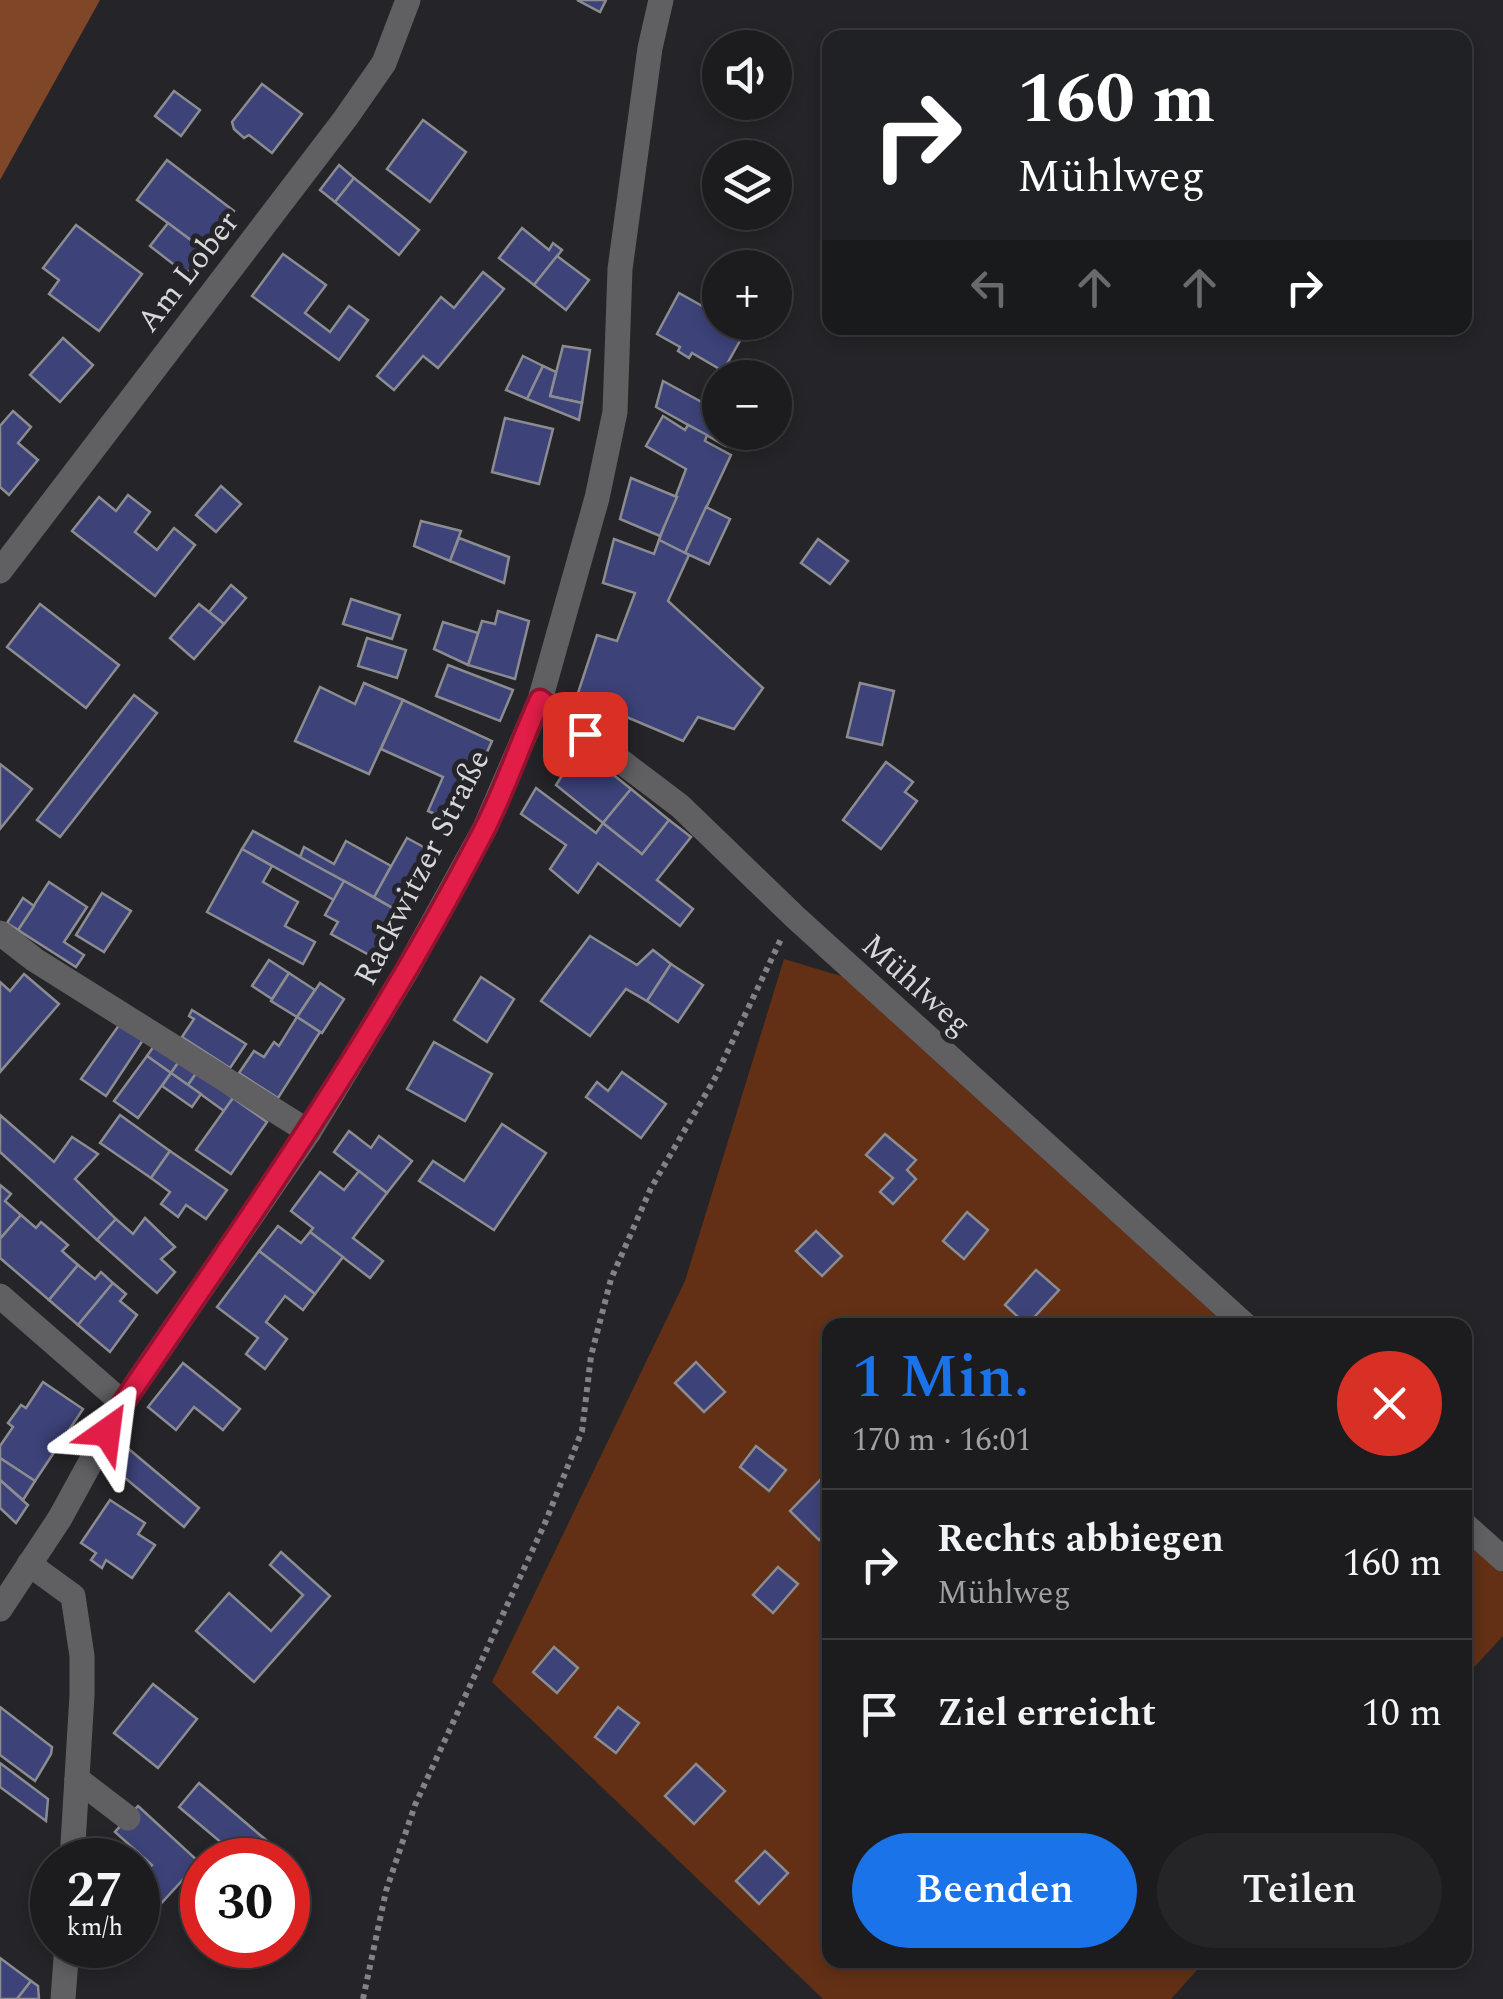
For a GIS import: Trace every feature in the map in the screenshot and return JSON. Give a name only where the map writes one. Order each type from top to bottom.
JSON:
[{"type":"street","name":"Am Lober","points":[[0,570],[345,119],[384,64],[408,0]]},
{"type":"street","name":"Rackwitzer Straße","points":[[0,1609],[60,1518],[123,1403],[309,1132],[407,970],[485,828],[540,700],[597,498],[615,412],[620,268],[660,0]]},
{"type":"street","name":"Mühlweg","points":[[540,700],[680,806],[795,917],[1237,1318]]},
{"type":"street","points":[[0,932],[35,960],[309,1132]]},
{"type":"street","points":[[0,1296],[123,1403]]},
{"type":"street","points":[[1472,1531],[1503,1559]]},
{"type":"street","points":[[29,1564],[73,1596],[82,1656],[73,1838]]},
{"type":"street","points":[[77,1779],[128,1818]]},
{"type":"street","points":[[63,1999],[65,1968]]},
{"type":"path","points":[[363,1999],[386,1892],[415,1805],[545,1523],[582,1432],[591,1356],[610,1279],[651,1188],[715,1078],[778,944],[795,917]]},
{"type":"shaded area","points":[[0,0],[100,0],[0,180]]},
{"type":"shaded area","points":[[784,959],[844,977],[1221,1318],[822,1318],[822,1968],[1199,1968],[1171,1999],[823,1999],[492,1682],[685,1281]]},
{"type":"shaded area","points":[[1472,1545],[1503,1573],[1503,1636],[1472,1669]]},
{"type":"building","points":[[577,0],[606,0],[600,12]]},
{"type":"building","points":[[262,84],[302,114],[272,153],[249,135],[244,138],[232,122]]},
{"type":"building","points":[[174,91],[200,110],[181,136],[155,116]]},
{"type":"building","points":[[423,120],[466,152],[430,202],[387,169]]},
{"type":"building","points":[[167,160],[234,211],[204,250],[137,200]]},
{"type":"building","points":[[339,165],[354,178],[335,202],[320,190]]},
{"type":"building","points":[[354,178],[419,230],[399,255],[335,202]]},
{"type":"building","points":[[168,223],[204,250],[186,274],[150,246]]},
{"type":"building","points":[[76,225],[142,274],[99,331],[49,294],[59,280],[43,268]]},
{"type":"building","points":[[522,228],[549,250],[553,243],[562,250],[534,285],[499,258]]},
{"type":"building","points":[[283,254],[326,285],[305,313],[330,332],[349,306],[368,320],[339,360],[252,296]]},
{"type":"building","points":[[557,256],[589,280],[566,310],[534,285]]},
{"type":"building","points":[[483,272],[504,289],[438,368],[423,356],[394,390],[377,376],[441,297],[454,308]]},
{"type":"building","points":[[679,293],[702,306],[702,340],[740,340],[729,360],[704,360],[692,353],[689,358],[678,351],[680,347],[657,334]]},
{"type":"building","points":[[63,338],[93,365],[60,402],[30,375]]},
{"type":"building","points":[[563,346],[590,350],[582,403],[550,396]]},
{"type":"building","points":[[523,356],[543,366],[527,399],[506,390]]},
{"type":"building","points":[[543,366],[556,372],[550,396],[582,403],[579,420],[527,399]]},
{"type":"building","points":[[663,381],[702,402],[702,433],[656,407]]},
{"type":"building","points":[[13,411],[31,427],[18,443],[38,460],[9,495],[0,487],[0,426]]},
{"type":"building","points":[[663,416],[685,430],[688,425],[702,432],[702,450],[722,450],[731,455],[685,553],[659,540],[686,469],[646,446]]},
{"type":"building","points":[[505,418],[553,429],[539,484],[492,472]]},
{"type":"building","points":[[631,478],[677,497],[660,536],[620,519]]},
{"type":"building","points":[[221,486],[241,504],[216,532],[196,515]]},
{"type":"building","points":[[128,495],[150,512],[135,532],[157,550],[174,528],[195,545],[155,596],[72,531],[99,497],[116,511]]},
{"type":"building","points":[[706,507],[730,519],[709,564],[685,553]]},
{"type":"building","points":[[421,521],[461,531],[450,561],[414,546]]},
{"type":"building","points":[[459,538],[509,557],[504,583],[450,561]]},
{"type":"building","points":[[614,539],[654,554],[659,540],[689,555],[668,601],[763,688],[734,729],[698,717],[683,741],[617,713],[612,724],[586,715],[592,703],[577,696],[597,635],[617,641],[635,593],[603,583]]},
{"type":"building","points":[[818,539],[848,561],[830,584],[801,563]]},
{"type":"building","points":[[231,585],[246,598],[224,624],[209,612]]},
{"type":"building","points":[[351,599],[400,615],[392,639],[343,624]]},
{"type":"building","points":[[40,604],[119,665],[86,708],[7,647]]},
{"type":"building","points":[[199,604],[224,624],[194,659],[170,638]]},
{"type":"building","points":[[498,611],[529,621],[515,679],[468,665],[482,621],[495,624]]},
{"type":"building","points":[[443,622],[478,633],[468,665],[434,649]]},
{"type":"building","points":[[367,638],[406,650],[397,678],[358,666]]},
{"type":"building","points":[[448,665],[513,690],[500,721],[436,696]]},
{"type":"building","points":[[364,683],[403,700],[369,774],[295,741],[320,687],[355,704]]},
{"type":"building","points":[[860,683],[894,691],[882,745],[847,737]]},
{"type":"building","points":[[134,695],[157,713],[60,837],[37,820]]},
{"type":"building","points":[[403,700],[492,741],[455,823],[428,811],[443,777],[381,749]]},
{"type":"building","points":[[580,748],[631,789],[603,823],[556,785]]},
{"type":"building","points":[[886,762],[913,782],[905,792],[917,801],[881,849],[843,820]]},
{"type":"building","points":[[0,764],[32,789],[0,829]]},
{"type":"building","points":[[536,788],[596,833],[603,823],[642,854],[669,820],[691,837],[657,880],[693,909],[680,926],[598,863],[578,893],[550,869],[566,845],[521,814]]},
{"type":"building","points":[[631,789],[669,820],[642,854],[603,823]]},
{"type":"building","points":[[253,831],[344,881],[334,900],[242,849]]},
{"type":"building","points":[[407,838],[429,850],[396,910],[374,897]]},
{"type":"building","points":[[346,841],[391,866],[374,897],[300,857],[304,847],[334,864]]},
{"type":"building","points":[[242,849],[272,866],[263,882],[298,902],[285,926],[315,942],[303,964],[207,912]]},
{"type":"building","points":[[344,881],[396,910],[371,956],[331,934],[338,922],[325,915]]},
{"type":"building","points":[[49,882],[87,907],[64,942],[84,955],[76,967],[18,930]]},
{"type":"building","points":[[102,893],[131,911],[104,952],[76,935]]},
{"type":"building","points":[[23,898],[34,906],[18,930],[7,923]]},
{"type":"building","points":[[590,936],[637,965],[653,950],[671,964],[647,1001],[626,989],[590,1036],[541,1001]]},
{"type":"building","points":[[269,960],[289,973],[272,999],[252,986]]},
{"type":"building","points":[[671,964],[703,985],[678,1022],[647,1001]]},
{"type":"building","points":[[289,973],[315,990],[297,1017],[271,1001]]},
{"type":"building","points":[[24,974],[59,1004],[0,1072],[0,982],[10,991]]},
{"type":"building","points":[[481,977],[514,999],[487,1042],[454,1020]]},
{"type":"building","points":[[320,983],[344,999],[322,1033],[297,1017]]},
{"type":"building","points":[[192,1010],[246,1044],[230,1068],[182,1037],[194,1019],[189,1016]]},
{"type":"building","points":[[297,1017],[320,1032],[278,1098],[239,1073],[254,1051],[264,1057],[274,1042],[279,1046]]},
{"type":"building","points":[[122,1021],[145,1037],[106,1096],[81,1079]]},
{"type":"building","points":[[434,1042],[492,1074],[465,1121],[407,1089]]},
{"type":"building","points":[[156,1043],[180,1060],[171,1073],[147,1056]]},
{"type":"building","points":[[147,1056],[171,1073],[138,1118],[114,1101]]},
{"type":"building","points":[[180,1060],[197,1072],[188,1085],[171,1073]]},
{"type":"building","points":[[197,1072],[233,1098],[224,1111],[188,1085]]},
{"type":"building","points":[[622,1072],[666,1104],[641,1138],[586,1097],[597,1082],[608,1091]]},
{"type":"building","points":[[171,1073],[201,1094],[192,1107],[162,1086]]},
{"type":"building","points":[[233,1098],[267,1122],[231,1174],[196,1150]]},
{"type":"building","points":[[0,1115],[54,1162],[72,1137],[98,1154],[75,1179],[116,1219],[97,1240],[0,1152]]},
{"type":"building","points":[[120,1115],[170,1151],[151,1178],[100,1143]]},
{"type":"building","points":[[502,1124],[546,1153],[494,1230],[419,1181],[433,1161],[464,1181]]},
{"type":"building","points":[[349,1131],[371,1148],[379,1136],[412,1161],[387,1193],[334,1152]]},
{"type":"building","points":[[885,1134],[916,1160],[907,1170],[916,1179],[893,1204],[880,1192],[893,1178],[866,1155]]},
{"type":"building","points":[[170,1151],[227,1190],[206,1219],[186,1205],[178,1217],[161,1204],[170,1192],[151,1178]]},
{"type":"building","points":[[359,1171],[387,1193],[353,1238],[383,1261],[370,1278],[310,1232],[313,1228],[291,1211],[320,1172],[344,1190]]},
{"type":"building","points":[[0,1185],[11,1194],[5,1201],[21,1215],[0,1239]]},
{"type":"building","points":[[967,1212],[988,1230],[964,1259],[943,1241]]},
{"type":"building","points":[[21,1215],[36,1228],[41,1222],[68,1245],[62,1251],[78,1265],[49,1300],[0,1258],[0,1239]]},
{"type":"building","points":[[145,1218],[175,1247],[161,1259],[175,1272],[157,1293],[97,1240],[116,1219],[133,1234]]},
{"type":"building","points":[[278,1226],[301,1243],[310,1232],[343,1257],[315,1294],[259,1251]]},
{"type":"building","points":[[816,1231],[842,1256],[822,1276],[796,1251]]},
{"type":"building","points":[[259,1251],[315,1294],[303,1310],[285,1296],[266,1322],[287,1339],[265,1369],[246,1354],[258,1338],[217,1307]]},
{"type":"building","points":[[78,1265],[95,1279],[101,1272],[113,1283],[78,1325],[49,1300]]},
{"type":"building","points":[[1036,1270],[1059,1290],[1033,1318],[1019,1318],[1005,1305]]},
{"type":"building","points":[[113,1283],[126,1294],[120,1301],[137,1315],[110,1352],[78,1325]]},
{"type":"building","points":[[696,1362],[725,1392],[704,1412],[675,1383]]},
{"type":"building","points":[[183,1363],[240,1409],[223,1430],[194,1407],[176,1430],[148,1407]]},
{"type":"building","points":[[43,1382],[83,1409],[35,1481],[0,1458],[0,1446],[13,1427],[8,1423],[21,1405],[26,1408]]},
{"type":"building","points":[[124,1445],[199,1508],[184,1527],[113,1468]]},
{"type":"building","points":[[756,1446],[786,1470],[769,1491],[740,1467]]},
{"type":"building","points":[[0,1458],[35,1481],[23,1500],[0,1480]]},
{"type":"building","points":[[822,1478],[822,1537],[819,1540],[790,1511]]},
{"type":"building","points":[[0,1480],[28,1505],[16,1523],[0,1508]]},
{"type":"building","points":[[110,1500],[145,1523],[138,1534],[155,1545],[132,1578],[106,1560],[102,1568],[91,1560],[96,1553],[81,1543]]},
{"type":"building","points":[[281,1552],[330,1596],[254,1682],[196,1631],[229,1593],[271,1631],[303,1595],[270,1565]]},
{"type":"building","points":[[778,1567],[798,1584],[773,1613],[753,1595]]},
{"type":"building","points":[[554,1647],[578,1668],[557,1693],[533,1672]]},
{"type":"building","points":[[153,1684],[197,1719],[158,1768],[114,1733]]},
{"type":"building","points":[[0,1707],[52,1747],[35,1781],[0,1755]]},
{"type":"building","points":[[618,1707],[639,1723],[616,1753],[595,1737]]},
{"type":"building","points":[[0,1763],[48,1799],[46,1821],[0,1787]]},
{"type":"building","points":[[696,1764],[725,1791],[694,1824],[665,1796]]},
{"type":"building","points":[[199,1783],[264,1838],[216,1838],[179,1807]]},
{"type":"building","points":[[138,1806],[180,1845],[180,1883],[160,1905],[160,1838],[122,1838],[115,1832]]},
{"type":"building","points":[[765,1851],[788,1873],[759,1904],[736,1881]]},
{"type":"building","points":[[0,1958],[31,1981],[17,1999],[0,1999]]},
{"type":"building","points":[[31,1981],[38,1986],[39,1999],[17,1999]]},
{"type":"route","points":[[107,1432],[309,1132],[407,970],[485,828],[540,700],[585,734]]}]
